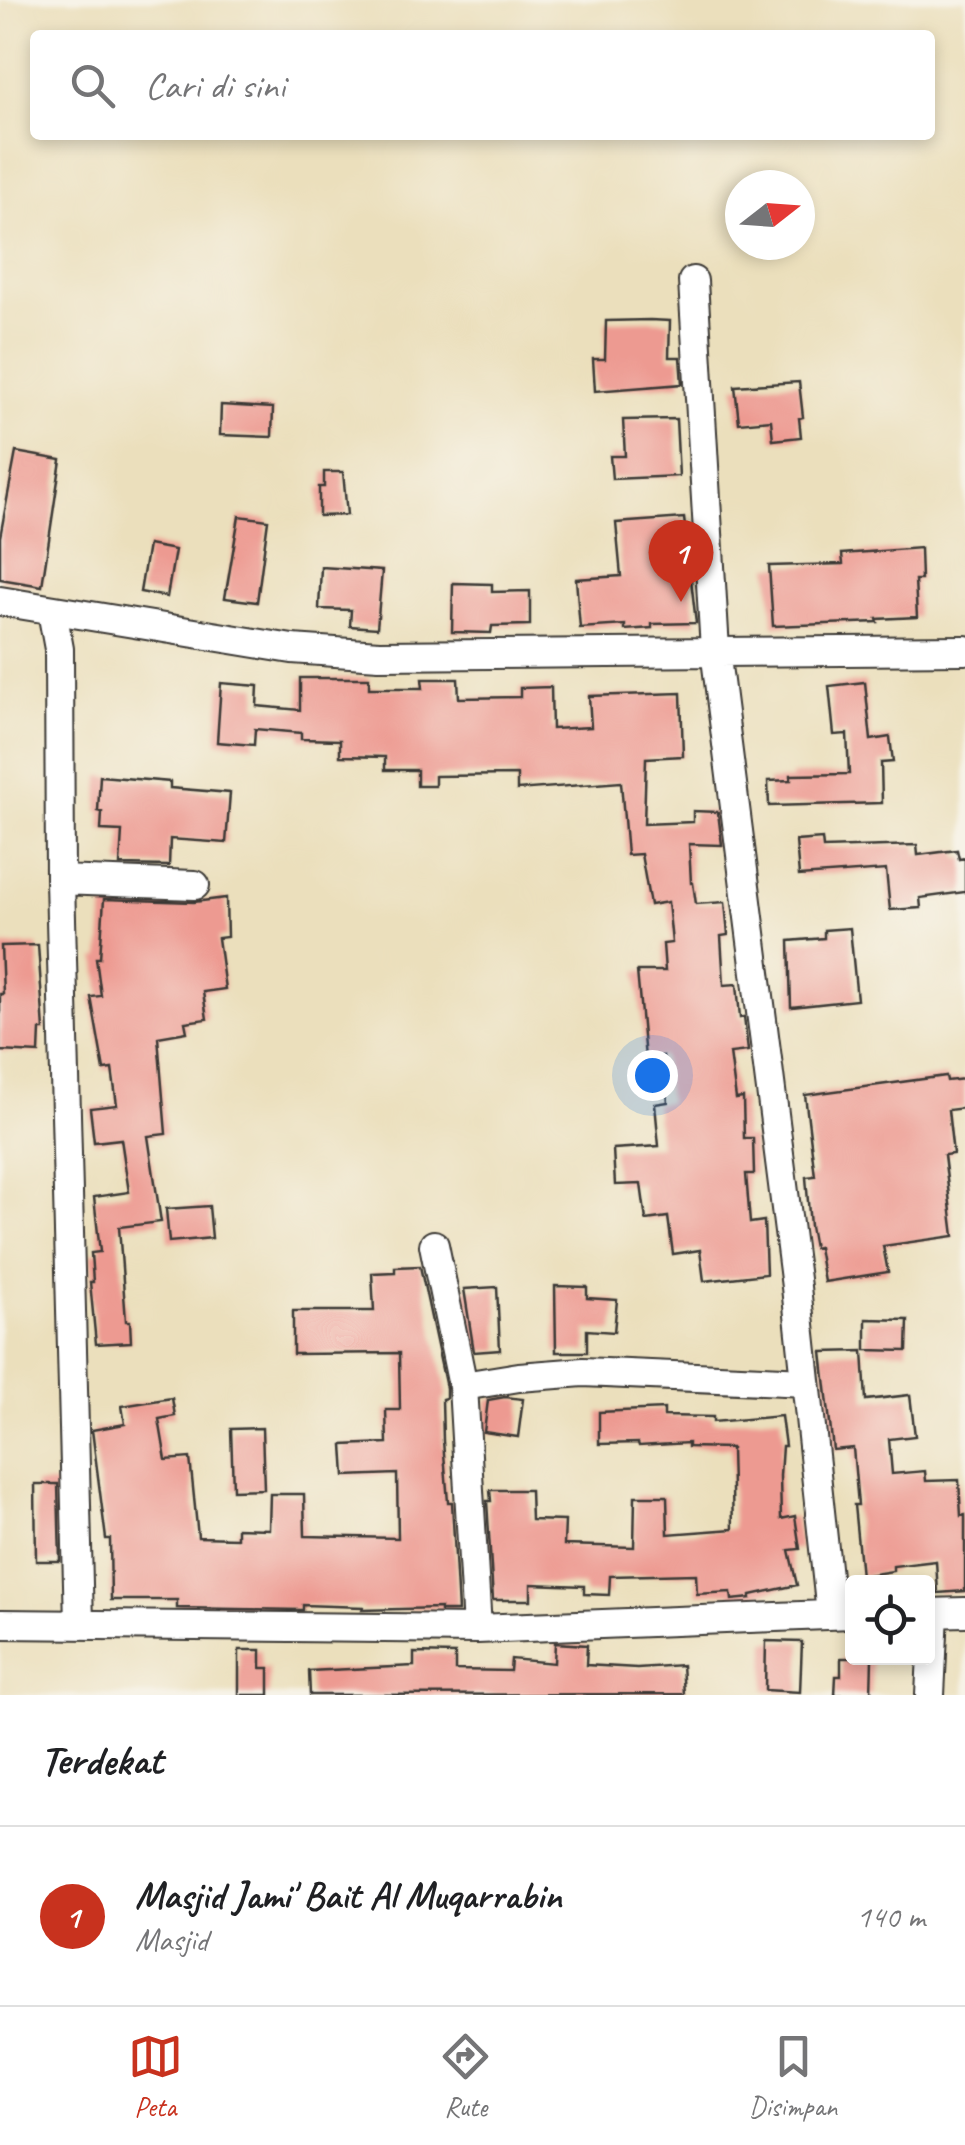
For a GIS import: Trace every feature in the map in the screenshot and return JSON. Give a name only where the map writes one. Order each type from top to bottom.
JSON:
[{"type":"street","points":[[0,1624],[477,1629],[842,1614],[806,1382],[715,650],[693,280]]},
{"type":"street","points":[[0,601],[292,649],[362,654],[965,650]]},
{"type":"street","points":[[52,611],[59,649],[60,880],[79,1623]]},
{"type":"street","points":[[60,880],[196,884]]},
{"type":"street","points":[[434,1245],[463,1386],[477,1629]]},
{"type":"street","points":[[463,1386],[583,1372],[806,1382]]},
{"type":"street","points":[[935,1613],[965,1612]]},
{"type":"street","points":[[930,1665],[930,1695]]},
{"type":"building","points":[[606,321],[670,321],[669,357],[680,357],[682,384],[595,391],[593,359],[605,359]]},
{"type":"building","points":[[799,382],[801,437],[773,440],[771,420],[739,423],[735,386]]},
{"type":"building","points":[[221,405],[273,408],[272,437],[220,435]]},
{"type":"building","points":[[676,419],[679,476],[612,479],[610,456],[625,456],[623,420]]},
{"type":"building","points":[[16,452],[61,460],[42,586],[0,579],[0,537]]},
{"type":"building","points":[[324,472],[343,472],[347,515],[319,516],[319,487],[324,487]]},
{"type":"building","points":[[239,516],[268,520],[257,602],[225,598]]},
{"type":"building","points":[[684,518],[696,623],[652,624],[652,628],[625,630],[625,625],[580,628],[576,579],[621,576],[616,523]]},
{"type":"building","points":[[148,545],[175,550],[167,597],[140,592]]},
{"type":"building","points":[[920,548],[921,580],[915,580],[917,617],[773,626],[769,566],[843,564],[842,554]]},
{"type":"building","points":[[321,567],[382,571],[377,628],[350,626],[351,610],[319,609]]},
{"type":"building","points":[[453,583],[492,584],[492,592],[530,591],[530,625],[492,626],[491,633],[452,632]]},
{"type":"building","points":[[300,678],[369,678],[369,688],[423,688],[422,679],[458,679],[459,698],[520,697],[520,688],[551,687],[552,729],[591,727],[589,696],[681,693],[683,756],[646,758],[644,824],[693,822],[693,811],[718,812],[722,845],[689,844],[691,883],[696,904],[725,902],[728,935],[721,936],[724,985],[737,984],[748,1051],[730,1053],[736,1099],[743,1098],[744,1138],[753,1138],[754,1174],[746,1174],[750,1223],[764,1221],[766,1274],[704,1281],[700,1250],[673,1254],[668,1217],[646,1220],[641,1184],[615,1185],[613,1149],[659,1146],[655,1104],[668,1102],[663,1056],[645,1058],[637,971],[665,971],[663,944],[672,943],[668,902],[650,905],[641,854],[627,855],[621,782],[517,790],[517,775],[435,776],[435,786],[417,786],[417,770],[385,770],[385,757],[340,756],[340,740],[301,739],[301,733],[255,729],[254,745],[217,742],[221,683],[258,686],[257,706],[300,710]]},
{"type":"building","points":[[865,682],[871,740],[890,737],[893,762],[881,763],[882,803],[769,806],[768,781],[791,780],[791,775],[849,774],[847,734],[834,735],[829,686]]},
{"type":"building","points":[[100,776],[170,782],[170,788],[230,793],[226,843],[170,839],[169,866],[120,865],[122,831],[101,830]]},
{"type":"building","points":[[822,839],[823,848],[917,845],[918,855],[957,850],[959,859],[965,858],[965,892],[920,898],[921,908],[890,910],[886,870],[799,876],[796,841]]},
{"type":"building","points":[[226,898],[227,937],[218,938],[225,989],[203,992],[207,1019],[185,1022],[187,1032],[158,1037],[166,1134],[148,1136],[161,1222],[119,1227],[131,1342],[96,1344],[91,1253],[100,1252],[94,1197],[129,1192],[121,1139],[94,1142],[90,1108],[117,1105],[112,1069],[104,1070],[91,997],[101,996],[96,958],[100,958],[104,899],[194,902]]},
{"type":"building","points":[[850,928],[857,1000],[791,1007],[789,941],[824,938],[824,930]]},
{"type":"building","points":[[38,945],[44,1030],[40,1030],[39,1053],[0,1051],[1,946]]},
{"type":"building","points":[[946,1076],[947,1081],[965,1079],[965,1108],[948,1110],[953,1154],[944,1155],[954,1236],[883,1246],[888,1272],[824,1282],[810,1226],[806,1177],[815,1176],[805,1095]]},
{"type":"building","points":[[209,1206],[212,1238],[169,1242],[166,1209]]},
{"type":"building","points":[[420,1266],[446,1388],[446,1398],[442,1399],[443,1441],[448,1502],[452,1502],[458,1611],[303,1605],[303,1610],[177,1608],[177,1600],[111,1600],[110,1539],[106,1539],[92,1430],[125,1424],[122,1406],[172,1398],[175,1416],[159,1419],[166,1460],[190,1458],[198,1537],[237,1538],[237,1528],[269,1529],[270,1494],[304,1494],[305,1536],[398,1538],[397,1474],[345,1476],[343,1445],[387,1443],[386,1410],[400,1410],[399,1353],[293,1354],[293,1311],[374,1311],[372,1273]]},
{"type":"building","points":[[555,1286],[587,1287],[587,1298],[617,1300],[614,1332],[587,1330],[587,1352],[556,1352]]},
{"type":"building","points":[[497,1287],[500,1350],[474,1352],[464,1289]]},
{"type":"building","points":[[866,1319],[908,1320],[907,1351],[866,1350]]},
{"type":"building","points":[[863,1351],[866,1400],[910,1395],[915,1436],[889,1439],[892,1474],[925,1471],[926,1481],[959,1480],[961,1516],[965,1515],[965,1591],[938,1593],[936,1561],[861,1575],[853,1448],[833,1450],[822,1352]]},
{"type":"building","points":[[523,1399],[518,1437],[484,1432],[488,1400]]},
{"type":"building","points":[[664,1409],[664,1416],[713,1417],[713,1422],[781,1416],[785,1446],[780,1476],[781,1519],[795,1516],[800,1549],[789,1550],[797,1585],[732,1600],[731,1592],[697,1594],[696,1574],[610,1576],[609,1595],[584,1594],[584,1586],[531,1584],[531,1600],[493,1600],[487,1501],[491,1501],[490,1490],[530,1490],[531,1520],[565,1521],[564,1545],[634,1547],[635,1496],[667,1496],[668,1534],[733,1529],[731,1448],[688,1447],[688,1443],[599,1444],[599,1412]]},
{"type":"building","points":[[262,1428],[264,1489],[233,1490],[231,1429]]},
{"type":"building","points":[[35,1484],[58,1484],[60,1561],[36,1561]]},
{"type":"building","points":[[766,1641],[802,1642],[800,1692],[765,1690]]},
{"type":"building","points":[[555,1643],[587,1645],[586,1665],[682,1665],[684,1694],[310,1695],[309,1671],[414,1666],[414,1653],[455,1654],[455,1670],[510,1671],[511,1659],[554,1663]]},
{"type":"building","points":[[239,1650],[261,1650],[261,1668],[269,1668],[269,1695],[239,1695]]},
{"type":"building","points":[[841,1658],[845,1658],[845,1665],[872,1665],[871,1695],[835,1695],[836,1676],[841,1676]]},
{"type":"place","name":"Masjid Jami' Bait Al Muqarrabin","points":[[681,602]]}]
